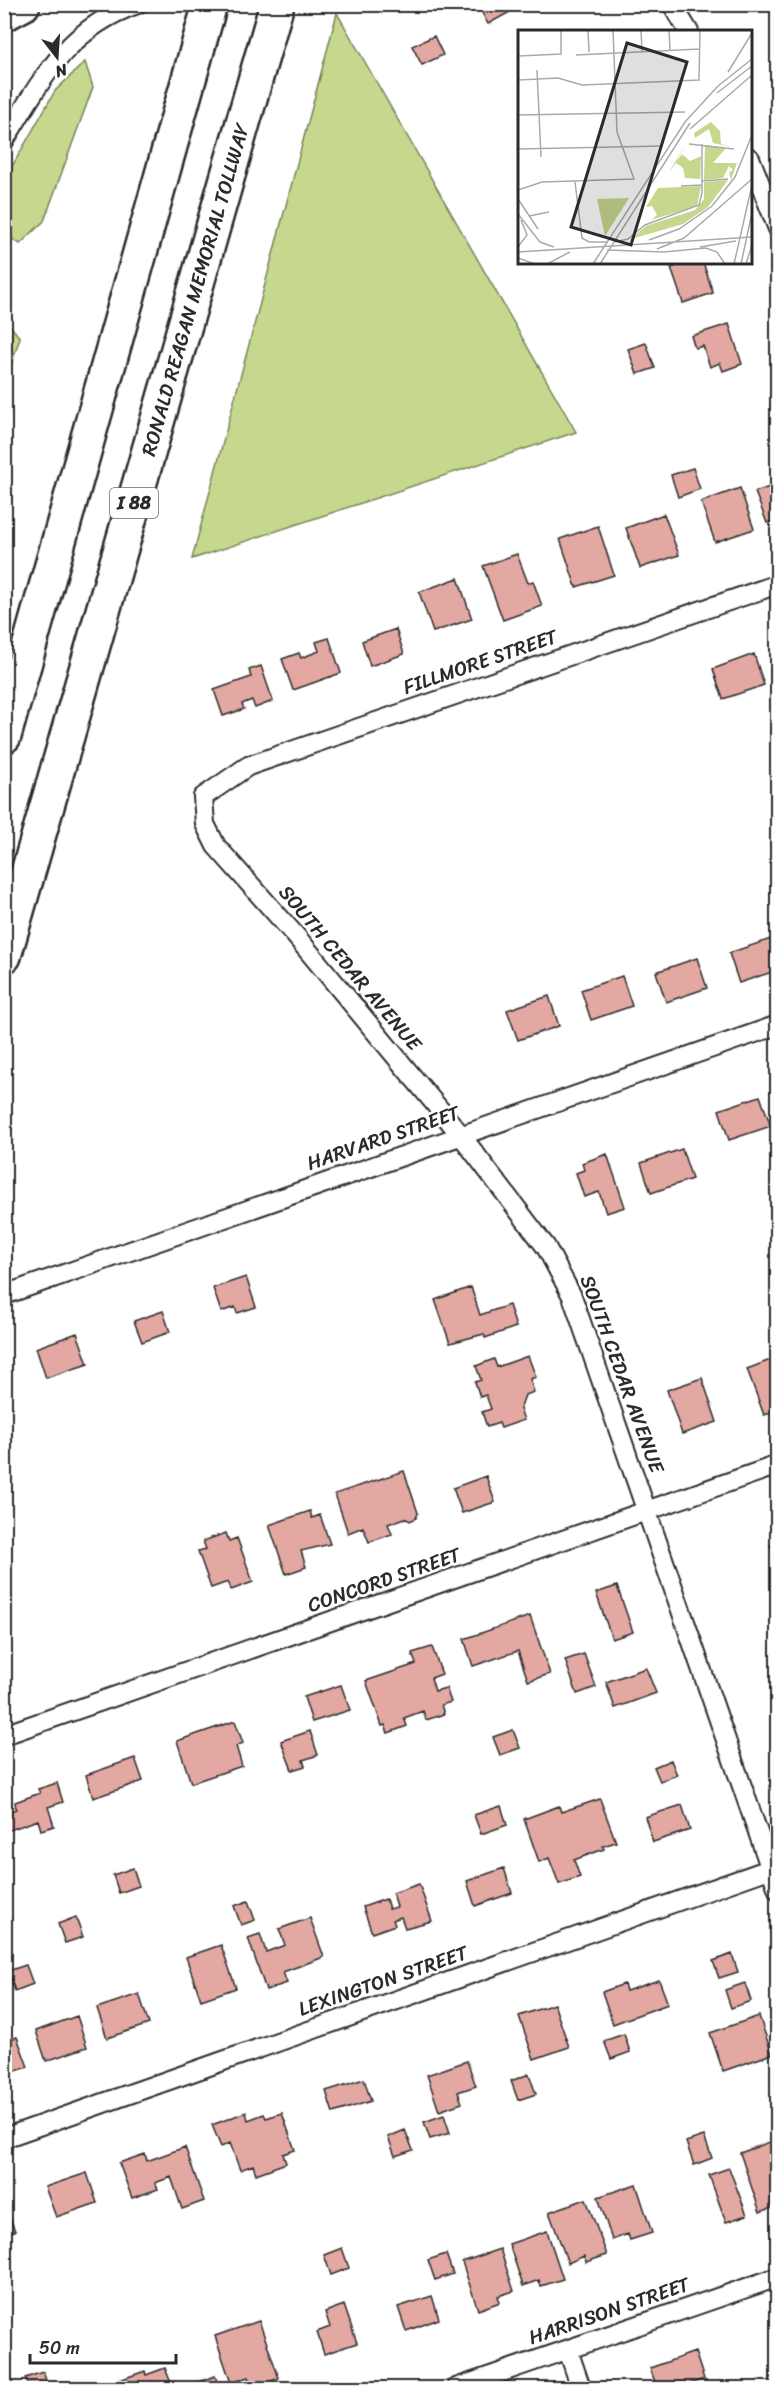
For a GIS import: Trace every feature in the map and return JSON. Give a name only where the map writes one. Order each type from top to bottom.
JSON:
[{"type":"highway","points":[[4,14],[23,4]]},
{"type":"highway","points":[[4,736],[210,4]]},
{"type":"highway","name":"RONALD REAGAN MEMORIAL TOLLWAY","points":[[4,956],[277,4]]},
{"type":"street","points":[[4,141],[58,56],[75,38],[110,16],[137,4]]},
{"type":"street","points":[[672,4],[688,30]]},
{"type":"street","points":[[752,163],[777,229]]},
{"type":"street","name":"FILLMORE STREET","points":[[203,797],[248,766],[777,584]]},
{"type":"street","name":"SOUTH CEDAR AVENUE","points":[[203,797],[205,824],[216,846],[295,934],[460,1134],[546,1247],[572,1296],[774,1867],[777,1890]]},
{"type":"street","name":"HARVARD STREET","points":[[4,1294],[777,1025]]},
{"type":"street","name":"CONCORD STREET","points":[[4,1735],[777,1465]]},
{"type":"street","name":"LEXINGTON STREET","points":[[4,2138],[774,1867]]},
{"type":"street","name":"HARRISON STREET","points":[[456,2388],[777,2277]]},
{"type":"street","points":[[568,2350],[581,2388]]},
{"type":"green space","points":[[337,13],[576,432],[192,559]]},
{"type":"green space","points":[[85,62],[93,87],[44,221],[20,244],[5,234],[5,179],[55,91]]},
{"type":"green space","points":[[5,319],[20,338],[5,383]]},
{"type":"building","points":[[484,4],[520,4],[521,6],[488,24],[479,7]]},
{"type":"building","points":[[434,36],[443,55],[422,65],[412,46]]},
{"type":"building","points":[[682,264],[704,264],[713,293],[683,303],[671,268]]},
{"type":"building","points":[[729,324],[742,364],[723,371],[720,363],[710,367],[703,346],[695,348],[691,336]]},
{"type":"building","points":[[646,343],[655,368],[637,374],[628,349]]},
{"type":"building","points":[[693,468],[700,489],[678,497],[671,475]]},
{"type":"building","points":[[778,484],[778,519],[767,523],[755,492]]},
{"type":"building","points":[[740,488],[754,529],[715,542],[701,502]]},
{"type":"building","points":[[664,514],[679,555],[640,568],[626,528]]},
{"type":"building","points":[[598,526],[614,575],[576,587],[560,539]]},
{"type":"building","points":[[517,554],[528,583],[533,581],[542,606],[503,620],[483,566]]},
{"type":"building","points":[[458,578],[472,619],[433,632],[419,592]]},
{"type":"building","points":[[396,629],[404,654],[370,666],[362,641]]},
{"type":"building","points":[[329,638],[341,673],[293,690],[282,659],[299,653],[301,658],[319,651],[316,642]]},
{"type":"building","points":[[754,654],[764,685],[723,699],[713,669]]},
{"type":"building","points":[[261,666],[273,701],[255,708],[252,700],[242,704],[244,709],[223,716],[214,690],[251,677],[249,670]]},
{"type":"building","points":[[771,939],[778,960],[778,970],[739,983],[729,953]]},
{"type":"building","points":[[697,958],[707,988],[666,1002],[656,972]]},
{"type":"building","points":[[622,976],[632,1006],[591,1020],[581,990]]},
{"type":"building","points":[[549,996],[559,1026],[518,1040],[507,1010]]},
{"type":"building","points":[[760,1096],[771,1126],[729,1140],[719,1110]]},
{"type":"building","points":[[682,1149],[692,1179],[651,1193],[641,1163]]},
{"type":"building","points":[[607,1154],[625,1207],[606,1213],[599,1192],[584,1197],[576,1173],[584,1170],[582,1163]]},
{"type":"building","points":[[246,1277],[256,1307],[237,1313],[235,1307],[221,1312],[213,1288]]},
{"type":"building","points":[[471,1287],[480,1315],[509,1305],[516,1327],[485,1338],[484,1334],[450,1343],[435,1300]]},
{"type":"building","points":[[163,1311],[170,1332],[142,1342],[134,1321]]},
{"type":"building","points":[[77,1333],[88,1364],[46,1378],[36,1348]]},
{"type":"building","points":[[528,1356],[536,1377],[530,1379],[534,1392],[525,1395],[520,1409],[524,1420],[501,1428],[499,1423],[487,1427],[482,1412],[491,1409],[486,1395],[480,1397],[475,1382],[481,1380],[476,1366],[494,1359],[497,1367]]},
{"type":"building","points":[[773,1359],[778,1371],[778,1411],[764,1415],[747,1369]]},
{"type":"building","points":[[702,1378],[717,1422],[682,1434],[667,1390]]},
{"type":"building","points":[[404,1471],[418,1513],[416,1518],[410,1521],[405,1518],[388,1524],[392,1534],[369,1542],[363,1527],[348,1533],[335,1494]]},
{"type":"building","points":[[486,1476],[495,1502],[462,1513],[453,1488]]},
{"type":"building","points":[[310,1511],[312,1518],[320,1515],[330,1544],[301,1551],[306,1567],[286,1574],[269,1525]]},
{"type":"building","points":[[226,1533],[229,1541],[237,1538],[253,1582],[231,1590],[228,1582],[211,1588],[198,1551],[206,1549],[203,1541]]},
{"type":"building","points":[[778,1542],[778,1566],[770,1545]]},
{"type":"building","points":[[617,1586],[633,1632],[612,1639],[596,1593]]},
{"type":"building","points":[[530,1616],[550,1674],[528,1681],[518,1651],[473,1666],[464,1639]]},
{"type":"building","points":[[432,1647],[442,1674],[431,1678],[435,1691],[446,1688],[451,1702],[441,1705],[444,1714],[426,1720],[423,1711],[404,1718],[407,1726],[388,1733],[385,1725],[382,1726],[366,1681],[416,1664],[412,1653]]},
{"type":"building","points":[[584,1654],[596,1687],[577,1694],[565,1660]]},
{"type":"building","points":[[646,1668],[656,1693],[615,1708],[606,1682]]},
{"type":"building","points":[[341,1685],[350,1710],[312,1722],[304,1697]]},
{"type":"building","points":[[235,1721],[243,1743],[236,1746],[242,1766],[191,1783],[177,1741]]},
{"type":"building","points":[[513,1730],[520,1748],[500,1755],[493,1737]]},
{"type":"building","points":[[310,1731],[318,1755],[303,1760],[305,1766],[292,1770],[281,1741]]},
{"type":"building","points":[[135,1758],[143,1781],[93,1798],[86,1775]]},
{"type":"building","points":[[671,1760],[677,1775],[660,1781],[654,1767]]},
{"type":"building","points":[[57,1783],[63,1802],[48,1807],[54,1826],[41,1830],[38,1820],[4,1832],[4,1813],[16,1809],[15,1802],[40,1793],[38,1789]]},
{"type":"building","points":[[600,1799],[616,1842],[574,1860],[580,1877],[559,1884],[549,1858],[539,1862],[524,1819],[559,1806],[561,1812]]},
{"type":"building","points":[[682,1805],[690,1830],[653,1842],[645,1817]]},
{"type":"building","points":[[501,1806],[507,1825],[481,1834],[474,1815]]},
{"type":"building","points":[[133,1868],[139,1886],[119,1893],[113,1875]]},
{"type":"building","points":[[504,1868],[512,1893],[475,1906],[467,1881]]},
{"type":"building","points":[[419,1884],[432,1921],[405,1928],[401,1917],[393,1920],[395,1925],[372,1933],[363,1907],[386,1899],[389,1909],[397,1907],[393,1893]]},
{"type":"building","points":[[248,1901],[255,1920],[241,1925],[234,1906]]},
{"type":"building","points":[[76,1917],[83,1937],[65,1943],[58,1924]]},
{"type":"building","points":[[310,1918],[324,1957],[283,1972],[287,1983],[266,1990],[248,1938],[260,1934],[266,1952],[285,1945],[279,1929]]},
{"type":"building","points":[[221,1945],[236,1988],[201,2000],[186,1957]]},
{"type":"building","points":[[732,1954],[738,1972],[719,1978],[713,1961]]},
{"type":"building","points":[[26,1965],[33,1984],[15,1991],[8,1971]]},
{"type":"building","points":[[659,1980],[668,2004],[613,2024],[602,1992],[624,1984],[626,1991]]},
{"type":"building","points":[[745,1983],[751,2001],[731,2008],[725,1990]]},
{"type":"building","points":[[139,1994],[149,2024],[107,2038],[97,2008]]},
{"type":"building","points":[[554,2004],[569,2047],[534,2059],[519,2016]]},
{"type":"building","points":[[77,2016],[87,2047],[46,2061],[36,2031]]},
{"type":"building","points":[[759,2016],[772,2054],[723,2071],[710,2033]]},
{"type":"building","points":[[624,2034],[630,2052],[611,2059],[604,2041]]},
{"type":"building","points":[[17,2037],[28,2067],[4,2075],[4,2041]]},
{"type":"building","points":[[467,2061],[476,2086],[458,2092],[462,2103],[439,2111],[427,2075]]},
{"type":"building","points":[[529,2074],[536,2094],[518,2100],[511,2081]]},
{"type":"building","points":[[364,2079],[371,2101],[333,2113],[326,2091]]},
{"type":"building","points":[[246,2112],[248,2120],[264,2114],[266,2118],[282,2113],[295,2150],[283,2154],[286,2163],[256,2174],[253,2165],[240,2170],[230,2143],[221,2147],[212,2125]]},
{"type":"building","points":[[444,2115],[450,2133],[430,2139],[424,2122]]},
{"type":"building","points":[[405,2130],[413,2150],[395,2156],[388,2137]]},
{"type":"building","points":[[704,2136],[712,2158],[694,2165],[686,2142]]},
{"type":"building","points":[[778,2139],[778,2206],[760,2212],[740,2153]]},
{"type":"building","points":[[185,2147],[204,2201],[182,2209],[171,2177],[155,2183],[158,2189],[132,2198],[119,2163],[145,2154],[147,2161]]},
{"type":"building","points":[[729,2168],[747,2215],[726,2222],[709,2175]]},
{"type":"building","points":[[87,2173],[97,2203],[56,2217],[45,2187]]},
{"type":"building","points":[[636,2184],[652,2233],[630,2240],[628,2234],[612,2240],[598,2197]]},
{"type":"building","points":[[586,2199],[607,2255],[586,2262],[584,2256],[568,2263],[549,2212]]},
{"type":"building","points":[[4,2201],[15,2231],[4,2234]]},
{"type":"building","points":[[547,2231],[563,2279],[541,2286],[539,2280],[523,2286],[509,2244]]},
{"type":"building","points":[[342,2248],[349,2268],[331,2275],[324,2255]]},
{"type":"building","points":[[500,2249],[514,2291],[498,2296],[500,2302],[478,2310],[462,2262]]},
{"type":"building","points":[[446,2254],[453,2274],[435,2280],[428,2260]]},
{"type":"building","points":[[432,2296],[439,2319],[406,2331],[398,2307]]},
{"type":"building","points":[[344,2305],[357,2343],[324,2354],[317,2332],[330,2327],[325,2312]]},
{"type":"building","points":[[259,2321],[279,2378],[252,2388],[248,2377],[231,2383],[215,2336]]},
{"type":"building","points":[[695,2352],[704,2379],[679,2388],[657,2388],[650,2368]]},
{"type":"building","points":[[165,2368],[173,2388],[110,2388],[108,2384],[145,2371],[146,2375]]},
{"type":"building","points":[[43,2372],[49,2388],[29,2388],[25,2378]]},
{"type":"building","points":[[215,2376],[220,2388],[200,2388],[198,2382]]}]
